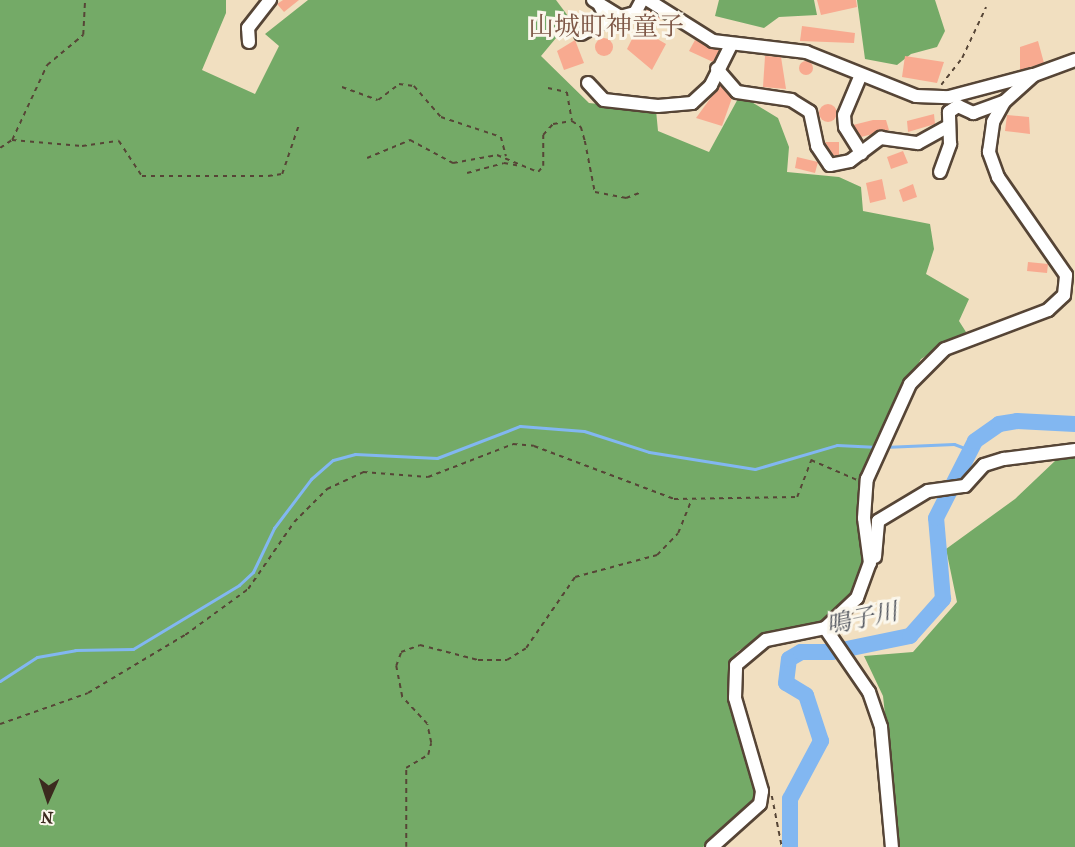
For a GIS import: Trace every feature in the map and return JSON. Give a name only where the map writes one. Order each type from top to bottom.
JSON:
[{"type":"street","points":[[249,42],[248,28],[270,0]]},
{"type":"street","points":[[596,2],[620,17],[635,13],[642,0]]},
{"type":"street","points":[[648,0],[670,9],[698,35],[731,45],[806,52],[860,77],[916,96],[943,97],[1034,75],[1075,60]]},
{"type":"street","points":[[581,34],[607,20],[596,2]]},
{"type":"street","points":[[588,83],[604,100],[682,105],[702,97],[731,45]]},
{"type":"street","points":[[717,69],[737,92],[791,99],[810,112],[817,146],[830,165],[861,153],[881,138],[918,143],[947,127]]},
{"type":"street","points":[[870,563],[866,484],[888,427],[925,363],[969,338],[1048,309],[1064,295],[1066,275],[998,177],[989,152],[993,122],[1004,102],[1034,75]]},
{"type":"street","points":[[860,77],[844,115],[845,128],[861,153]]},
{"type":"street","points":[[940,172],[950,144],[947,127],[953,108],[973,113],[1004,102]]},
{"type":"street","points":[[712,847],[754,815],[761,787],[735,698],[736,665],[765,640],[825,628],[857,598],[870,563],[878,521],[928,491],[965,486],[984,465],[1004,459],[1075,450]]},
{"type":"street","points":[[825,628],[869,692],[880,727],[892,847]]},
{"type":"path","points":[[0,148],[12,140],[47,65],[83,35],[85,0]]},
{"type":"path","points":[[943,97],[940,82],[962,58],[986,7]]},
{"type":"path","points":[[342,87],[378,100],[399,84],[414,86],[441,117],[501,137],[506,156]]},
{"type":"path","points":[[548,88],[567,92],[572,121]]},
{"type":"path","points":[[467,173],[504,163],[541,171],[543,135],[553,124],[572,121],[581,127],[595,192],[626,198],[639,193]]},
{"type":"path","points":[[12,140],[82,146],[119,141],[142,176],[268,177],[282,174],[299,124]]},
{"type":"path","points":[[366,158],[410,140],[453,163],[506,156],[525,167]]},
{"type":"path","points":[[0,724],[88,693],[185,635],[248,589],[294,522],[327,489],[363,472],[428,477],[513,444],[534,446],[636,488],[691,499],[736,494],[797,497],[811,460],[866,484]]},
{"type":"path","points":[[405,847],[406,768],[428,755],[431,743],[427,724],[402,697],[396,666],[401,652],[420,645],[478,660],[507,660],[526,648],[575,577],[657,555],[678,533],[691,499]]},
{"type":"path","points":[[761,787],[774,799],[782,847]]},
{"type":"green space","points":[[0,0],[226,0],[226,13],[202,70],[255,94],[279,46],[265,34],[308,0],[556,0],[571,20],[541,56],[589,103],[656,110],[658,131],[709,152],[740,95],[778,118],[789,147],[787,172],[839,177],[861,187],[863,211],[930,224],[934,249],[926,274],[969,299],[959,321],[966,332],[921,359],[883,425],[861,478],[858,519],[864,563],[852,595],[823,623],[764,634],[737,652],[730,663],[730,699],[756,791],[755,802],[730,828],[703,847],[0,847]]},
{"type":"green space","points":[[719,0],[814,0],[817,15],[779,17],[764,28],[715,16]]},
{"type":"green space","points":[[857,0],[935,0],[945,31],[937,47],[911,54],[897,65],[865,59]]},
{"type":"green space","points":[[1075,456],[1075,847],[899,847],[883,696],[864,656],[913,652],[957,602],[946,549],[1015,499],[1056,460]]},
{"type":"building","points":[[283,0],[299,0],[284,12],[277,4]]},
{"type":"building","points":[[817,0],[856,0],[857,7],[821,15]]},
{"type":"building","points":[[647,9],[661,18],[649,34],[666,44],[652,70],[627,49]]},
{"type":"building","points":[[802,26],[855,33],[854,43],[800,41]]},
{"type":"building","points":[[600,38],[608,38],[613,43],[611,54],[600,56],[595,51],[595,43]]},
{"type":"building","points":[[575,40],[584,63],[564,70],[557,51]]},
{"type":"building","points":[[695,40],[719,50],[713,62],[689,51]]},
{"type":"building","points":[[1038,41],[1044,63],[1020,70],[1020,47]]},
{"type":"building","points":[[765,56],[781,57],[786,89],[763,87]]},
{"type":"building","points":[[905,56],[944,62],[937,83],[902,77]]},
{"type":"building","points":[[803,61],[809,61],[813,68],[809,75],[803,75],[799,71],[799,65]]},
{"type":"building","points":[[720,85],[732,98],[722,126],[696,118]]},
{"type":"building","points":[[828,104],[834,107],[837,113],[834,119],[828,122],[822,119],[819,113],[822,107]]},
{"type":"building","points":[[934,114],[935,124],[908,132],[907,121]]},
{"type":"building","points":[[1007,115],[1029,117],[1030,134],[1005,131]]},
{"type":"building","points":[[873,120],[886,120],[889,130],[861,137],[853,125]]},
{"type":"building","points":[[825,142],[839,142],[839,155],[834,156]]},
{"type":"building","points":[[903,151],[908,163],[891,169],[887,157]]},
{"type":"building","points":[[797,157],[818,162],[815,173],[795,168]]},
{"type":"building","points":[[882,179],[886,199],[870,203],[866,183]]},
{"type":"building","points":[[913,184],[917,197],[903,202],[899,190]]},
{"type":"building","points":[[1028,262],[1048,264],[1047,273],[1027,271]]},
{"type":"waterway","name":"鳴子川","points":[[790,847],[790,799],[821,741],[806,695],[786,683],[789,659],[801,652],[832,652],[910,636],[943,599],[936,518],[975,441],[999,424],[1017,421],[1075,424]]},
{"type":"waterway","points":[[0,681],[37,657],[75,650],[133,649],[239,585],[253,572],[274,528],[311,479],[333,460],[355,454],[437,458],[520,426],[584,431],[649,452],[755,469],[837,445],[878,447]]},
{"type":"waterway","points":[[884,447],[954,444],[970,450]]},
{"type":"district","name":"山城町神童子","points":[[606,27]]}]
